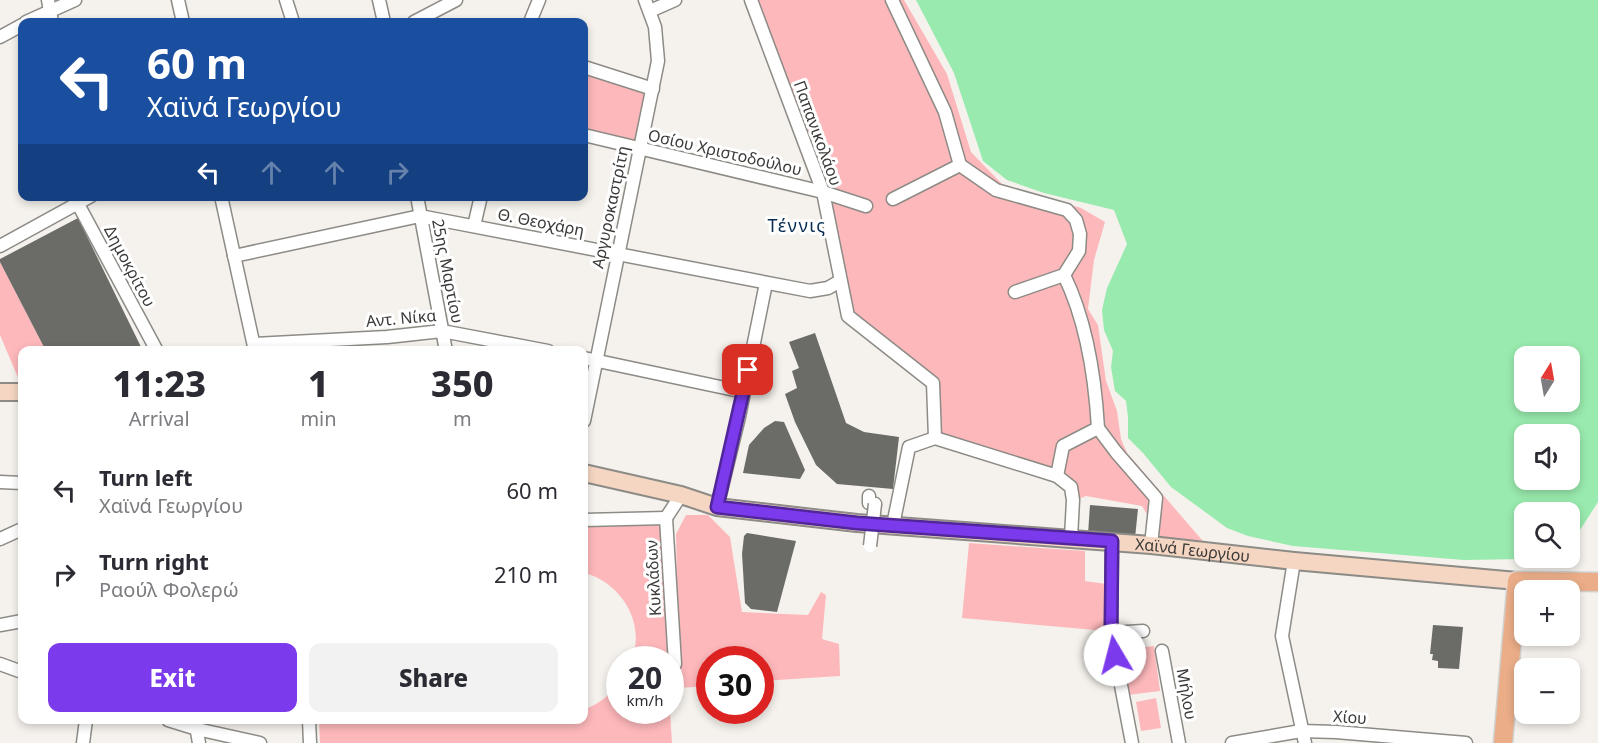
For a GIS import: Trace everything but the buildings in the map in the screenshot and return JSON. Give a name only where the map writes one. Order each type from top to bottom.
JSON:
[{"type":"main road","points":[[0,392],[18,392]]},
{"type":"main road","name":"Χαϊνά Γεωργίου","points":[[588,474],[681,495],[717,507],[893,525],[1151,544],[1294,561],[1514,581]]},
{"type":"main road","points":[[1580,583],[1598,582]]},
{"type":"main road","points":[[1503,743],[1514,616]]},
{"type":"street","points":[[36,18],[75,0]]},
{"type":"street","points":[[178,0],[182,18]]},
{"type":"street","points":[[286,0],[292,18]]},
{"type":"street","points":[[379,0],[383,18]]},
{"type":"street","points":[[422,18],[456,0]]},
{"type":"street","points":[[532,18],[539,0]]},
{"type":"street","points":[[648,5],[675,0]]},
{"type":"street","name":"Παπανικολάου","points":[[751,0],[823,192],[848,316],[933,383],[935,438]]},
{"type":"street","points":[[892,0],[945,112],[960,165],[996,190],[1067,210],[1076,220],[1080,234],[1079,251],[1064,275],[1015,292]]},
{"type":"street","name":"Αργυροκαστρίτη","points":[[589,359],[617,254],[658,61],[655,27],[648,5]]},
{"type":"street","points":[[0,37],[18,27]]},
{"type":"street","points":[[588,68],[653,89]]},
{"type":"street","name":"Οσίου Χριστοδούλου","points":[[588,136],[823,192],[866,206]]},
{"type":"street","points":[[892,199],[960,165]]},
{"type":"street","points":[[0,246],[75,201]]},
{"type":"street","name":"Δημοκρίτου","points":[[78,201],[154,346]]},
{"type":"street","points":[[222,201],[255,346]]},
{"type":"street","name":"25ης Μαρτίου","points":[[418,201],[445,346]]},
{"type":"street","points":[[474,226],[480,201]]},
{"type":"street","name":"Θ. Θεοχάρη","points":[[234,256],[420,216],[816,291],[828,288],[840,281]]},
{"type":"street","points":[[1064,275],[1076,299],[1084,327],[1097,405],[1098,429],[1156,498],[1151,544]]},
{"type":"street","points":[[717,507],[744,392],[766,283]]},
{"type":"street","name":"Αντ. Νίκα","points":[[277,346],[442,331],[522,346]]},
{"type":"street","points":[[589,359],[744,392]]},
{"type":"street","points":[[1057,476],[1062,446],[1098,429]]},
{"type":"street","points":[[893,525],[909,447],[935,438],[1057,476],[1071,487],[1073,500],[1071,538]]},
{"type":"street","points":[[0,482],[18,483]]},
{"type":"street","name":"Κυκλάδων","points":[[674,646],[666,518],[681,495]]},
{"type":"street","points":[[870,496],[869,503],[875,504],[870,546]]},
{"type":"street","points":[[588,520],[666,518]]},
{"type":"street","points":[[0,539],[18,531]]},
{"type":"street","points":[[1112,541],[1111,633],[1132,743]]},
{"type":"street","points":[[1294,561],[1282,636],[1303,737]]},
{"type":"street","points":[[0,625],[18,622]]},
{"type":"street","points":[[1111,633],[1143,631]]},
{"type":"street","name":"Μήλου","points":[[1162,651],[1179,743]]},
{"type":"street","points":[[0,664],[18,671]]},
{"type":"street","points":[[83,743],[85,724]]},
{"type":"street","points":[[309,724],[310,743]]},
{"type":"street","points":[[199,743],[196,725],[260,743]]},
{"type":"street","name":"Χίου","points":[[1232,743],[1303,737],[1466,743]]},
{"type":"shaded area","points":[[755,0],[904,0],[947,74],[971,152],[1002,184],[1081,208],[1105,222],[1094,260],[1088,309],[1098,325],[1106,381],[1117,411],[1121,439],[1127,453],[1208,547],[1164,542],[1142,506],[1086,496],[1076,500],[1075,488],[938,436],[935,382],[851,313],[825,188]]},
{"type":"shaded area","points":[[916,0],[1598,0],[1598,502],[1580,530],[1580,502],[1514,502],[1514,559],[1464,560],[1293,546],[1248,536],[1227,528],[1171,487],[1128,438],[1126,401],[1115,391],[1111,367],[1113,351],[1104,330],[1102,310],[1107,288],[1127,244],[1114,210],[1044,193],[1007,180],[983,161],[954,73]]},
{"type":"shaded area","points":[[588,68],[653,89],[639,148],[588,136]]},
{"type":"shaded area","points":[[0,262],[43,346],[18,346],[18,378],[0,335]]},
{"type":"shaded area","points":[[686,515],[708,515],[730,537],[742,612],[808,615],[821,592],[826,595],[822,639],[839,644],[840,676],[774,680],[774,646],[696,646],[696,687],[684,688],[684,646],[678,646],[676,534]]},
{"type":"shaded area","points":[[660,521],[667,646],[635,646],[636,632],[627,606],[609,585],[588,575],[588,526]]},
{"type":"shaded area","points":[[969,543],[1085,551],[1085,581],[1106,584],[1106,631],[962,618]]},
{"type":"shaded area","points":[[1154,646],[1160,691],[1128,695],[1122,650]]},
{"type":"shaded area","points":[[606,697],[606,724],[671,724],[672,743],[320,743],[319,724],[588,724],[588,708]]},
{"type":"shaded area","points":[[1156,698],[1161,728],[1141,731],[1136,702]]},
{"type":"district","name":"Τέννις","points":[[797,226]]},
{"type":"route","points":[[748,370],[717,507],[960,532],[1112,541],[1111,633],[1115,655]]}]
